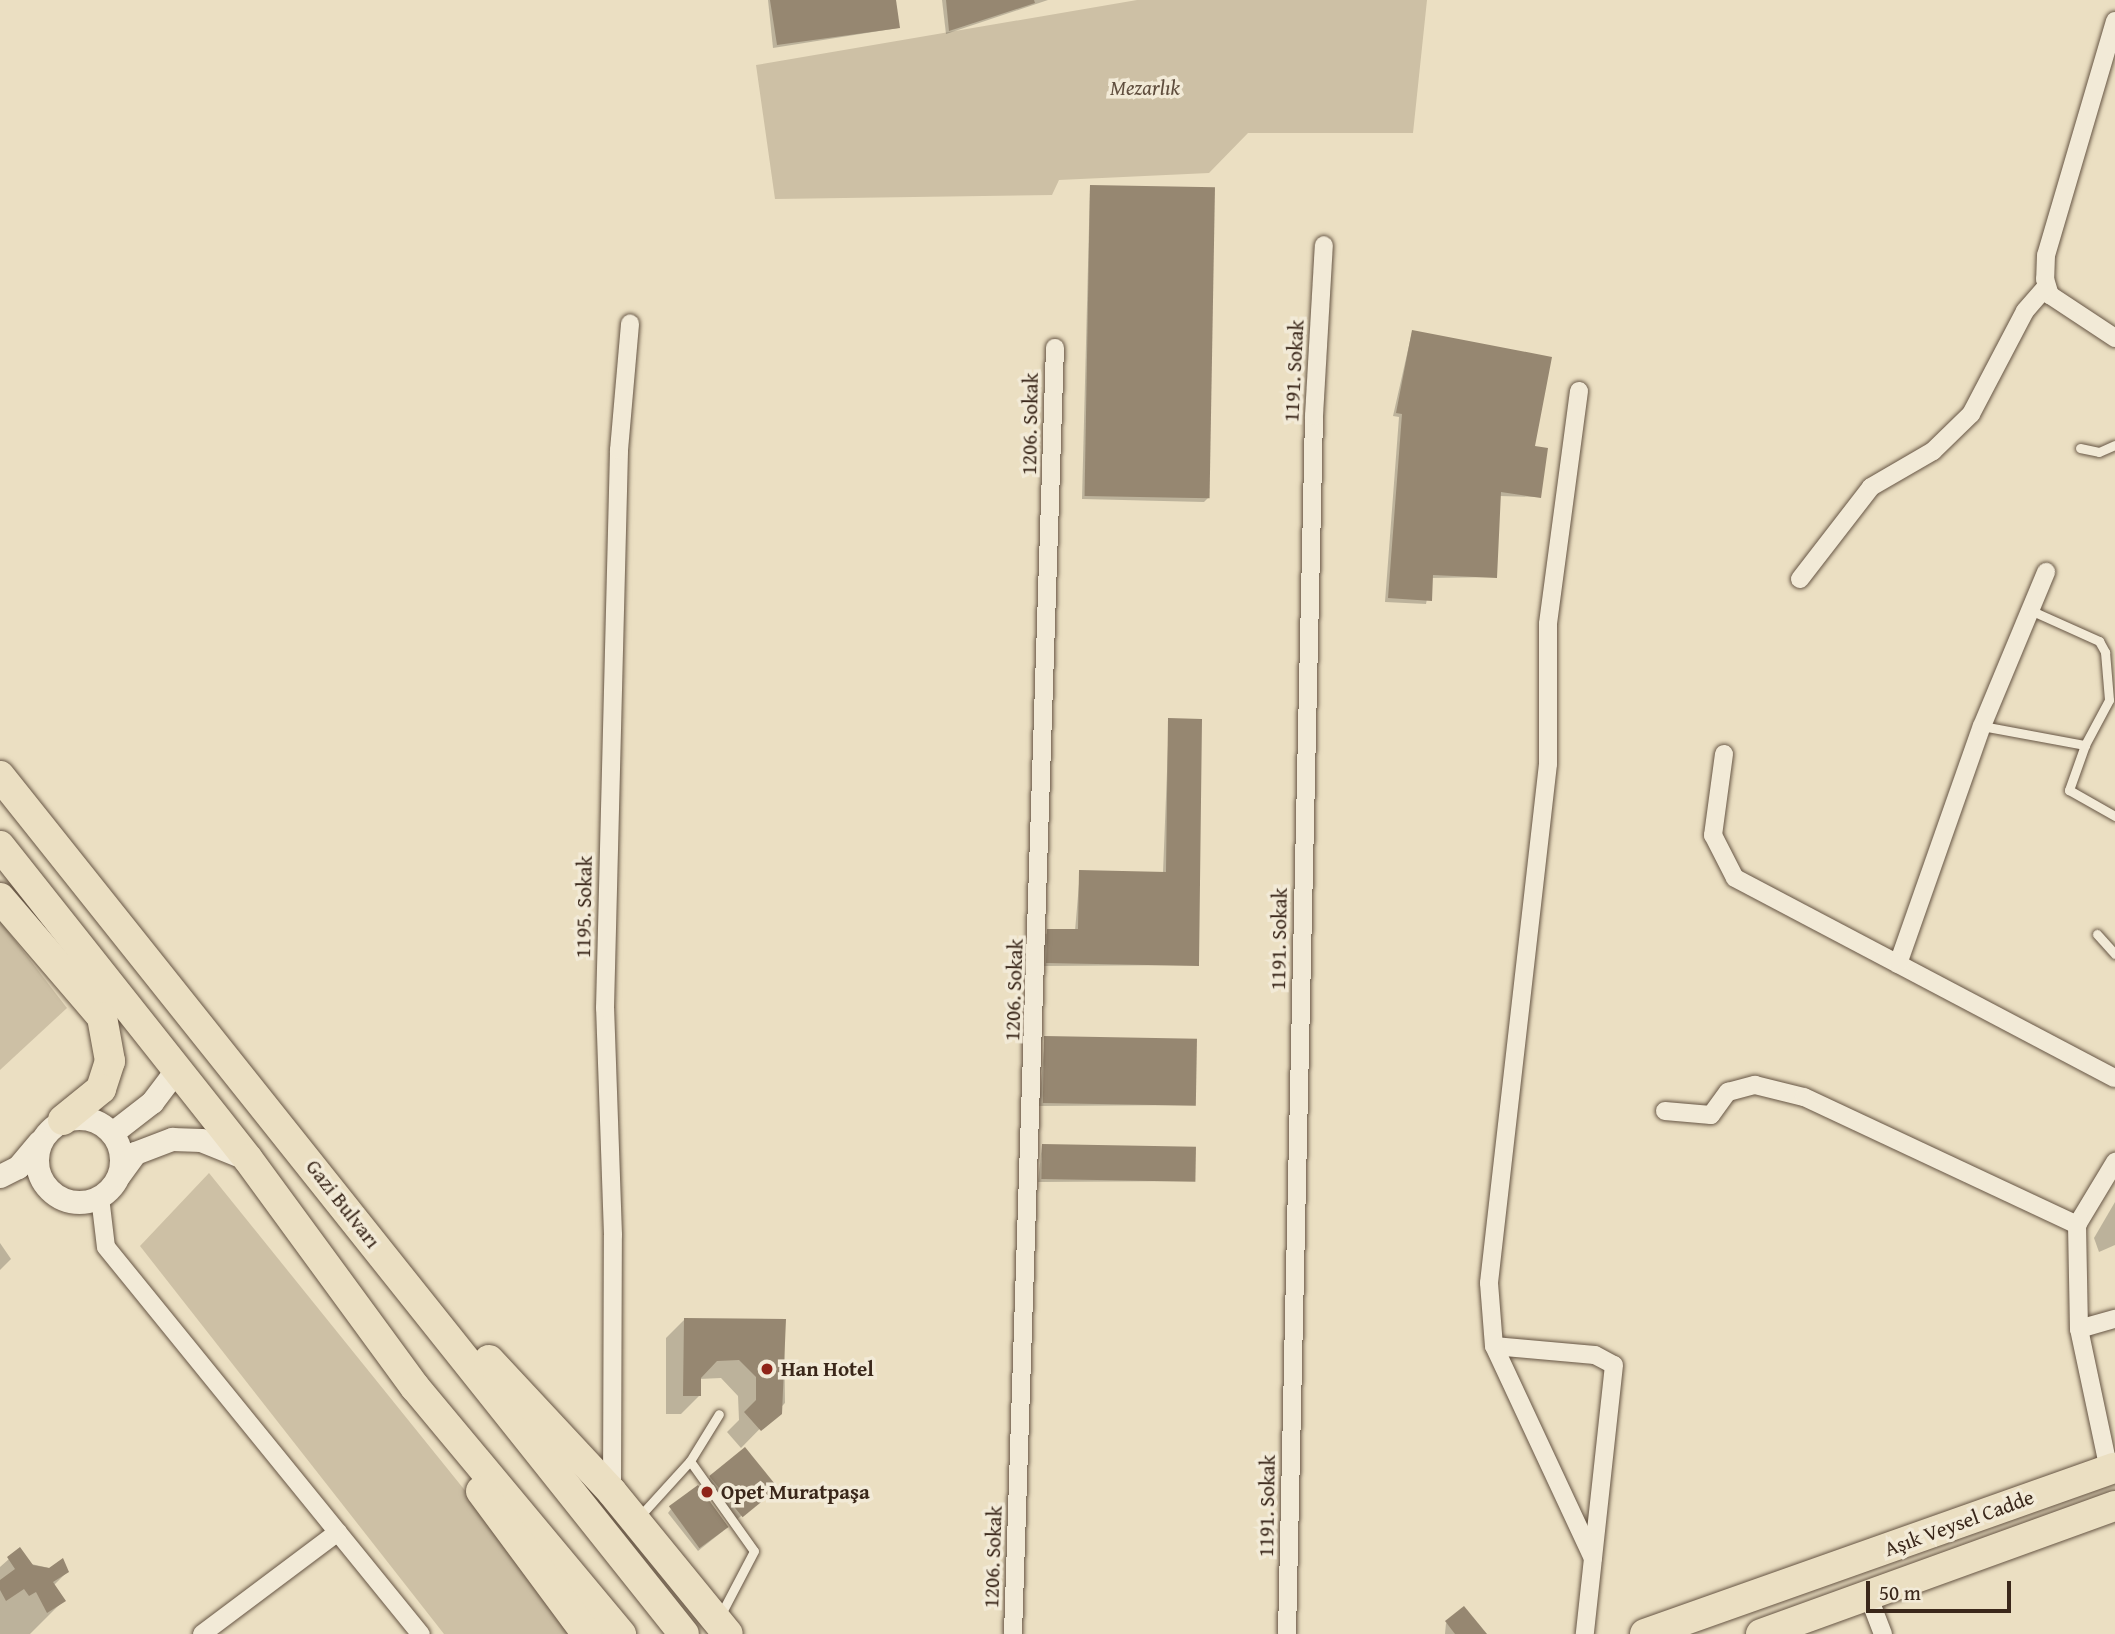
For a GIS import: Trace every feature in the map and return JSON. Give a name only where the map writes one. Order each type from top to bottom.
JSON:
[{"type":"main road","name":"Gazi Bulvarı","points":[[0,776],[684,1634]]},
{"type":"main road","points":[[0,846],[248,1159],[415,1387],[621,1634]]},
{"type":"main road","points":[[0,898],[102,1017],[110,1060],[101,1088],[53,1129]]},
{"type":"main road","points":[[334,1193],[612,1492],[723,1628]]},
{"type":"main road","points":[[415,1387],[499,1520],[587,1634]]},
{"type":"main road","name":"Aşık Veysel Cadde","points":[[1652,1633],[2112,1469]]},
{"type":"main road","name":"Aşık Veysel Cadde","points":[[1761,1634],[1796,1628],[1868,1595],[2115,1506]]},
{"type":"street","points":[[2115,20],[2108,67],[2046,255],[2050,295],[2115,338]]},
{"type":"street","name":"1191. Sokak","points":[[1287,1634],[1314,416],[1324,245]]},
{"type":"street","points":[[1800,579],[1871,487],[1933,451],[1971,414],[2025,311],[2048,286]]},
{"type":"street","name":"1195. Sokak","points":[[612,1492],[613,1234],[605,1008],[619,450],[630,323]]},
{"type":"street","name":"1206. Sokak","points":[[1013,1634],[1055,348]]},
{"type":"street","points":[[1578,391],[1548,624],[1548,764],[1489,1283],[1494,1346],[1593,1558]]},
{"type":"street","points":[[1898,964],[1982,726],[2028,609],[2046,572]]},
{"type":"street","points":[[1724,754],[1713,835],[1735,878],[2115,1078]]},
{"type":"street","points":[[112,1133],[152,1102],[176,1070]]},
{"type":"street","points":[[1665,1111],[1711,1115],[1728,1092],[1755,1085],[1804,1097],[2077,1225]]},
{"type":"street","points":[[0,1178],[18,1167],[53,1129],[90,1119],[112,1133],[122,1161],[119,1175]]},
{"type":"street","points":[[46,1187],[36,1162],[53,1129]]},
{"type":"street","points":[[0,1178],[46,1187],[71,1202],[100,1197],[135,1153],[172,1139],[191,1140],[248,1159]]},
{"type":"street","points":[[2112,1469],[2079,1329],[2077,1225],[2115,1162]]},
{"type":"street","points":[[100,1197],[106,1247],[421,1634]]},
{"type":"street","points":[[2079,1329],[2115,1319]]},
{"type":"street","points":[[1494,1346],[1595,1355],[1614,1365],[1585,1634]]},
{"type":"street","points":[[202,1634],[338,1532]]},
{"type":"street","points":[[1868,1595],[1883,1634]]},
{"type":"lane","points":[[2080,448],[2099,452],[2115,445]]},
{"type":"lane","points":[[2028,609],[2099,641],[2105,652],[2109,700],[2085,745],[2069,790],[2115,816]]},
{"type":"lane","points":[[1982,726],[2085,745]]},
{"type":"lane","points":[[2097,934],[2115,954]]},
{"type":"lane","points":[[636,1521],[690,1461],[719,1414]]},
{"type":"lane","points":[[690,1461],[754,1551],[723,1628]]},
{"type":"green space","name":"Mezarlık","points":[[1137,0],[1427,0],[1413,133],[1248,133],[1209,173],[1059,180],[1052,195],[775,199],[756,65]]},
{"type":"green space","points":[[0,921],[67,1008],[0,1070]]},
{"type":"green space","points":[[209,1173],[563,1612],[570,1634],[444,1634],[140,1246]]},
{"type":"building","points":[[770,0],[896,0],[900,28],[777,45]]},
{"type":"building","points":[[946,0],[1034,0],[1035,3],[949,31]]},
{"type":"building","points":[[1090,185],[1215,187],[1210,498],[1085,496]]},
{"type":"building","points":[[1412,330],[1552,357],[1535,446],[1548,448],[1541,498],[1501,492],[1497,578],[1433,575],[1432,601],[1388,598],[1402,414],[1396,413]]},
{"type":"building","points":[[1168,718],[1202,719],[1199,966],[1046,963],[1047,929],[1078,929],[1079,870],[1166,872]]},
{"type":"building","points":[[1044,1036],[1197,1039],[1196,1106],[1043,1103]]},
{"type":"building","points":[[1042,1144],[1196,1147],[1195,1182],[1041,1179]]},
{"type":"building","name":"Han Hotel","points":[[684,1318],[786,1319],[782,1414],[761,1431],[744,1412],[756,1400],[756,1377],[739,1360],[717,1361],[701,1378],[701,1396],[683,1396]]},
{"type":"building","points":[[745,1447],[778,1488],[743,1517],[709,1476]]},
{"type":"building","points":[[698,1485],[729,1527],[699,1548],[669,1506]]},
{"type":"building","points":[[20,1547],[33,1565],[49,1568],[63,1558],[69,1572],[53,1582],[66,1601],[47,1613],[36,1592],[29,1596],[24,1589],[6,1601],[0,1590],[0,1580],[15,1569],[7,1557]]},
{"type":"building","points":[[1464,1606],[1487,1634],[1455,1634],[1445,1621]]},
{"type":"place","name":"Han Hotel","points":[[767,1369]]},
{"type":"place","name":"Opet Muratpaşa","points":[[707,1492]]}]
